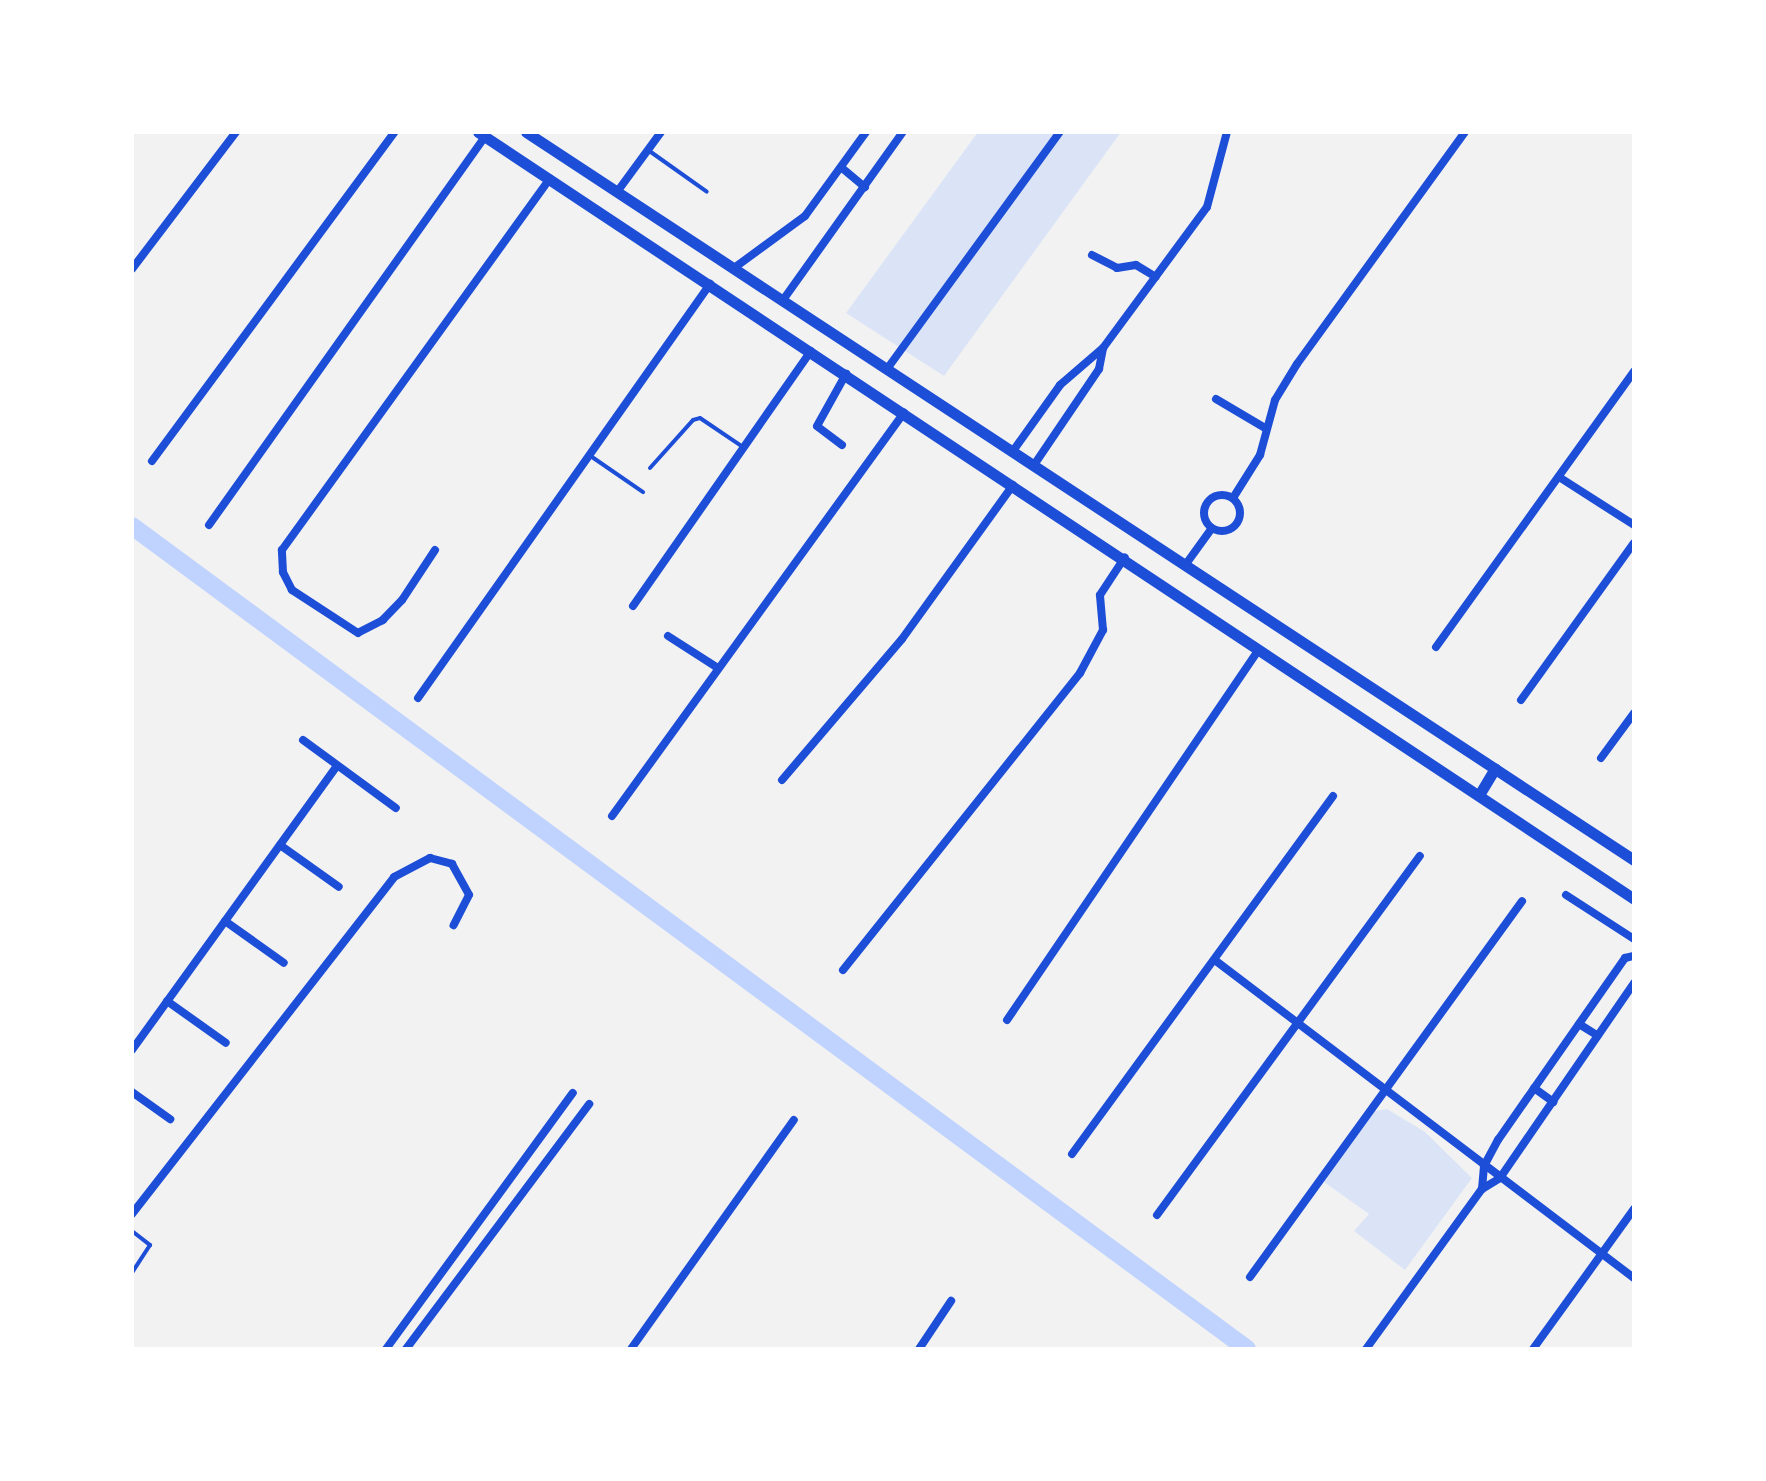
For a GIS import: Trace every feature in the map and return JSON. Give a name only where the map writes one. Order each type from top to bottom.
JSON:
[{"type":"main road","points":[[526,132],[1634,860]]},
{"type":"main road","points":[[482,134],[1125,557],[1634,899]]},
{"type":"main road","points":[[1479,795],[1495,768]]},
{"type":"street","points":[[132,269],[236,132]]},
{"type":"street","points":[[152,461],[395,132]]},
{"type":"street","points":[[617,192],[661,132]]},
{"type":"street","points":[[734,268],[799,221],[842,168],[866,132]]},
{"type":"street","points":[[783,300],[903,132]]},
{"type":"street","points":[[887,369],[1060,132]]},
{"type":"street","points":[[1013,451],[1060,385],[1103,348],[1215,191],[1227,132]]},
{"type":"street","points":[[1233,498],[1260,455],[1265,428],[1297,364],[1465,132]]},
{"type":"street","points":[[209,525],[482,134]]},
{"type":"street","points":[[842,168],[865,187]]},
{"type":"street","points":[[435,550],[402,600],[383,620],[358,633],[292,590],[283,572],[282,550],[550,179]]},
{"type":"street","points":[[1092,255],[1117,268],[1136,265],[1156,277]]},
{"type":"street","points":[[418,698],[592,457],[710,284]]},
{"type":"street","points":[[1034,465],[1099,369],[1103,348]]},
{"type":"street","points":[[633,606],[811,351]]},
{"type":"street","points":[[1436,647],[1634,371]]},
{"type":"street","points":[[842,445],[817,426],[846,374]]},
{"type":"street","points":[[1216,399],[1265,428]]},
{"type":"street","points":[[612,816],[904,412]]},
{"type":"street","points":[[1559,477],[1634,525]]},
{"type":"street","points":[[782,780],[902,639],[1014,484]]},
{"type":"street","points":[[1219,495],[1233,498],[1240,509],[1237,523],[1225,530],[1212,528],[1205,516],[1208,503],[1219,495]]},
{"type":"street","points":[[1186,564],[1212,528]]},
{"type":"street","points":[[1521,700],[1634,543]]},
{"type":"street","points":[[843,970],[1080,673],[1103,630],[1100,595],[1125,557]]},
{"type":"street","points":[[668,636],[718,668]]},
{"type":"street","points":[[1007,1020],[1259,649]]},
{"type":"street","points":[[1601,758],[1634,713]]},
{"type":"street","points":[[303,740],[396,808]]},
{"type":"street","points":[[132,1050],[337,766]]},
{"type":"street","points":[[1072,1154],[1216,961],[1333,796]]},
{"type":"street","points":[[280,845],[339,887]]},
{"type":"street","points":[[1157,1215],[1301,1023],[1420,856]]},
{"type":"street","points":[[132,1214],[394,877],[430,858],[452,864],[469,895],[454,925]]},
{"type":"street","points":[[1566,895],[1634,939]]},
{"type":"street","points":[[1250,1277],[1390,1089],[1522,901]]},
{"type":"street","points":[[225,921],[284,963]]},
{"type":"street","points":[[1482,1189],[1484,1166],[1534,1088],[1625,958],[1634,956]]},
{"type":"street","points":[[1216,961],[1390,1089],[1484,1166],[1634,1278]]},
{"type":"street","points":[[1366,1349],[1482,1189],[1500,1178],[1634,983]]},
{"type":"street","points":[[167,1001],[226,1043]]},
{"type":"street","points":[[1579,1024],[1598,1036]]},
{"type":"street","points":[[1534,1088],[1553,1102]]},
{"type":"street","points":[[132,1092],[170,1119]]},
{"type":"street","points":[[386,1349],[573,1093]]},
{"type":"street","points":[[406,1349],[589,1104]]},
{"type":"street","points":[[631,1349],[794,1120]]},
{"type":"street","points":[[1533,1349],[1634,1209]]},
{"type":"street","points":[[919,1349],[951,1301]]},
{"type":"lane","points":[[648,150],[707,192]]},
{"type":"lane","points":[[650,468],[693,420],[700,418],[745,448]]},
{"type":"lane","points":[[592,457],[643,492]]},
{"type":"lane","points":[[132,1231],[150,1245],[132,1273]]},
{"type":"shaded area","points":[[978,132],[1121,132],[944,376],[846,313]]},
{"type":"shaded area","points":[[1387,1109],[1425,1132],[1472,1178],[1405,1270],[1354,1231],[1369,1214],[1324,1182],[1371,1112]]},
{"type":"waterway","points":[[132,526],[1247,1349]]}]
